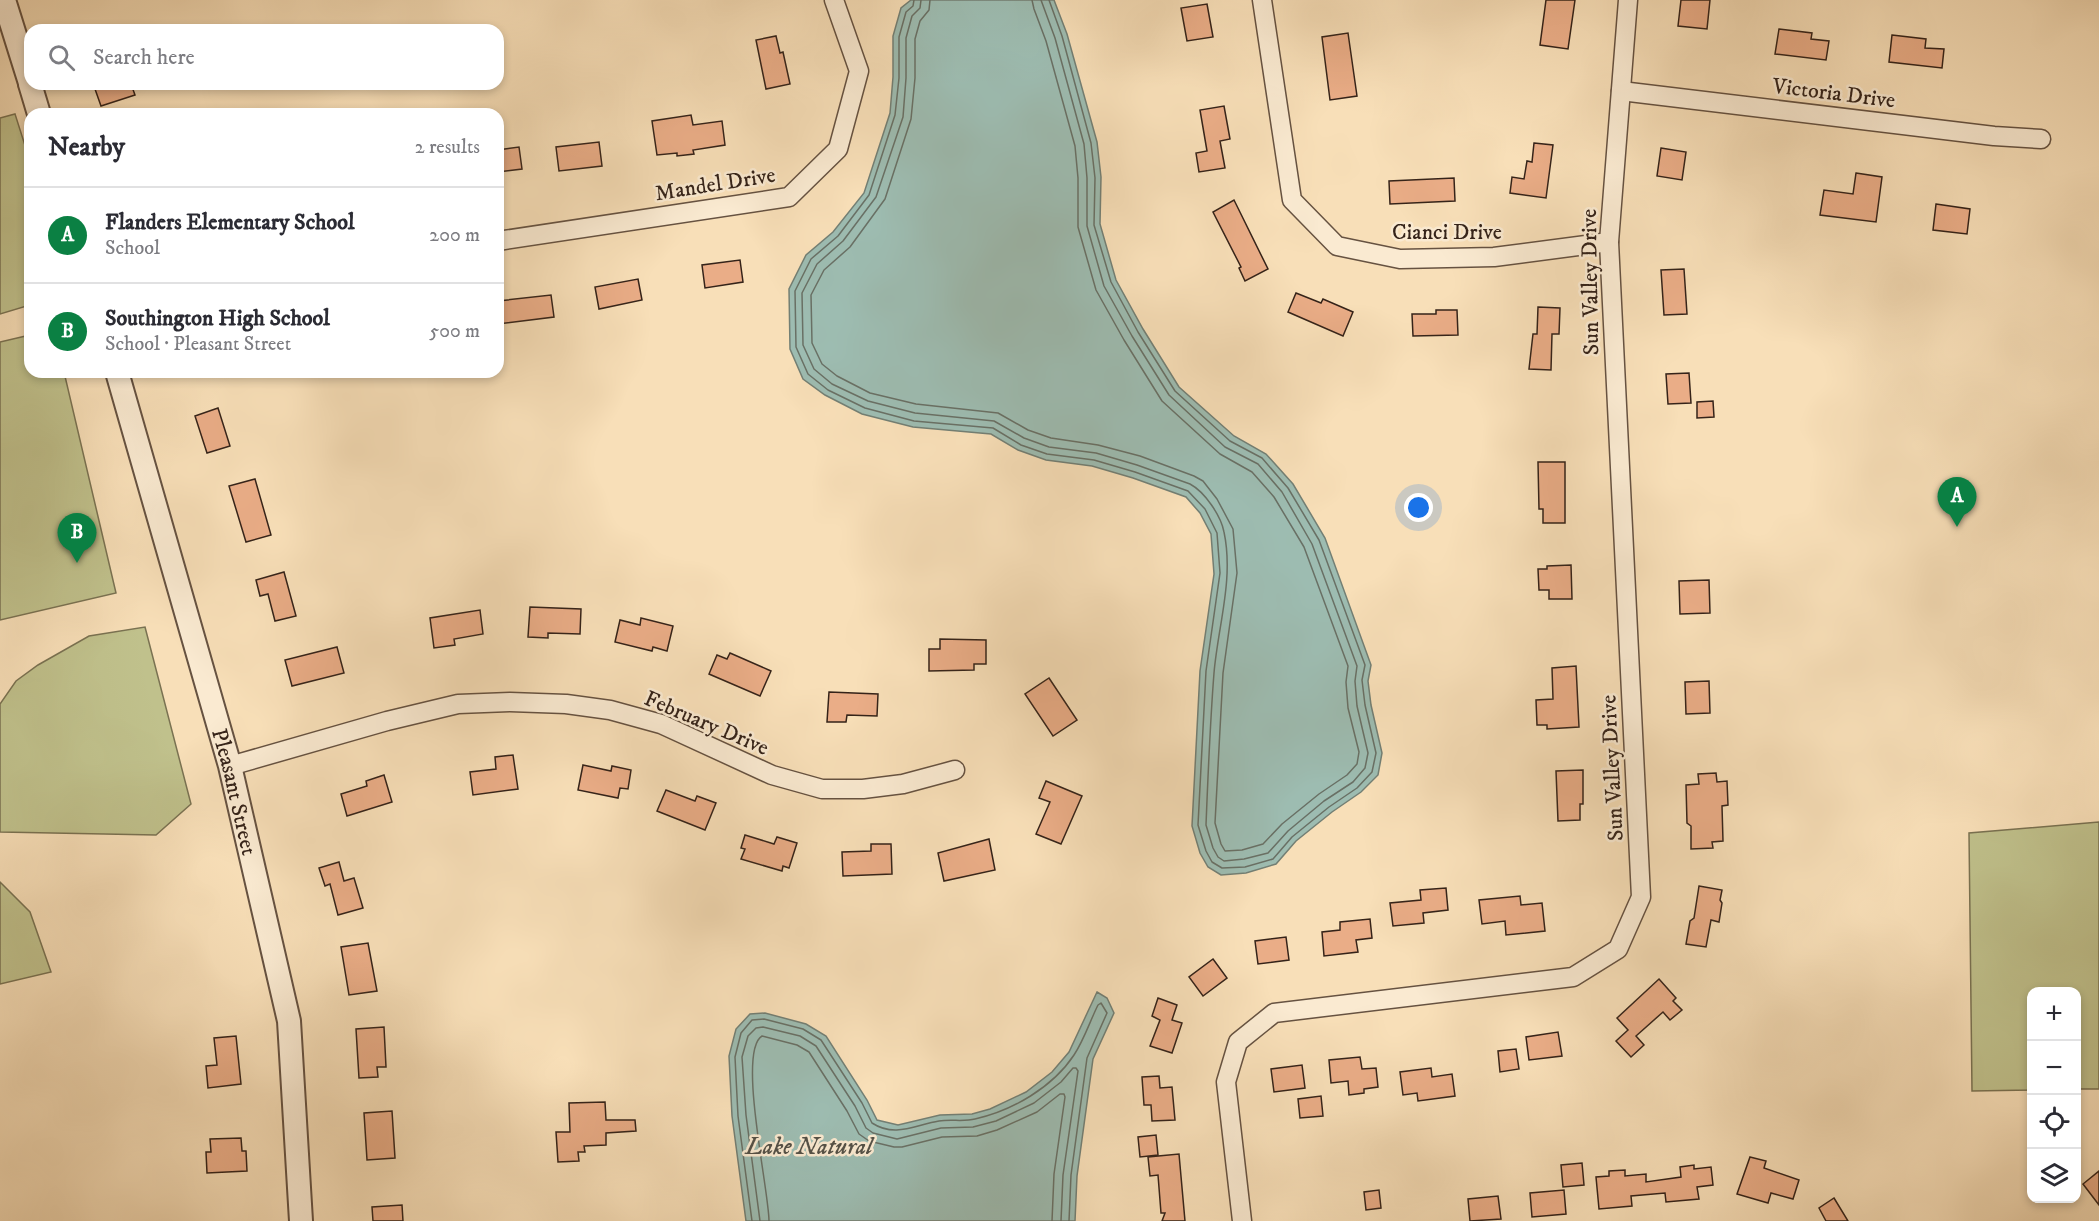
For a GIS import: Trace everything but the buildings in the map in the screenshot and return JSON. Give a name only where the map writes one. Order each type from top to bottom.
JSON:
[{"type":"street","points":[[4,0],[24,65]]},
{"type":"street","name":"Mandel Drive","points":[[504,240],[789,197],[838,149],[859,71],[834,0]]},
{"type":"street","name":"Cianci Drive","points":[[1262,0],[1292,200],[1337,246],[1400,259],[1412,259],[1494,257],[1609,242]]},
{"type":"street","name":"Sun Valley Drive","points":[[1242,1221],[1226,1082],[1238,1042],[1274,1013],[1573,977],[1618,949],[1641,897],[1609,242],[1628,0]]},
{"type":"street","points":[[32,90],[37,108]]},
{"type":"street","name":"Victoria Drive","points":[[1621,91],[2041,139]]},
{"type":"street","name":"Pleasant Street","points":[[119,378],[230,766],[289,1021],[301,1221]]},
{"type":"street","name":"February Drive","points":[[230,766],[387,721],[458,704],[510,702],[566,704],[610,710],[662,724],[772,775],[822,789],[863,789],[903,784],[955,770]]},
{"type":"green space","points":[[15,114],[24,142],[24,307],[0,314],[0,118]]},
{"type":"green space","points":[[24,336],[24,378],[65,378],[116,593],[0,620],[0,342]]},
{"type":"green space","points":[[145,627],[191,804],[156,835],[0,832],[0,704],[16,681],[38,665],[89,636]]},
{"type":"green space","points":[[2099,822],[2099,1089],[2081,1089],[2081,987],[2027,987],[2027,1090],[1972,1091],[1969,833]]},
{"type":"green space","points":[[0,882],[30,912],[51,972],[0,984]]},
{"type":"water","points":[[911,0],[1054,0],[1067,34],[1097,142],[1101,177],[1100,224],[1116,280],[1179,387],[1234,436],[1266,454],[1293,484],[1325,538],[1371,665],[1368,681],[1371,705],[1382,753],[1378,775],[1361,792],[1296,841],[1276,864],[1246,873],[1221,875],[1208,867],[1200,853],[1192,826],[1200,671],[1214,574],[1211,534],[1200,513],[1186,497],[1092,466],[1046,460],[1018,450],[991,434],[913,427],[862,414],[825,395],[803,379],[790,349],[789,289],[806,255],[833,232],[864,193],[890,113],[893,36],[901,8]]},
{"type":"water","name":"Lake Natural","points":[[1097,992],[1107,998],[1114,1013],[1093,1059],[1077,1176],[1075,1221],[746,1221],[732,1116],[729,1056],[736,1029],[750,1014],[765,1013],[806,1024],[826,1036],[867,1100],[877,1120],[898,1125],[940,1115],[972,1114],[990,1109],[1026,1092],[1052,1072],[1069,1052]]},
{"type":"place","name":"Flanders Elementary School","points":[[1957,527]]},
{"type":"place","name":"Southington High School","points":[[77,563]]}]
